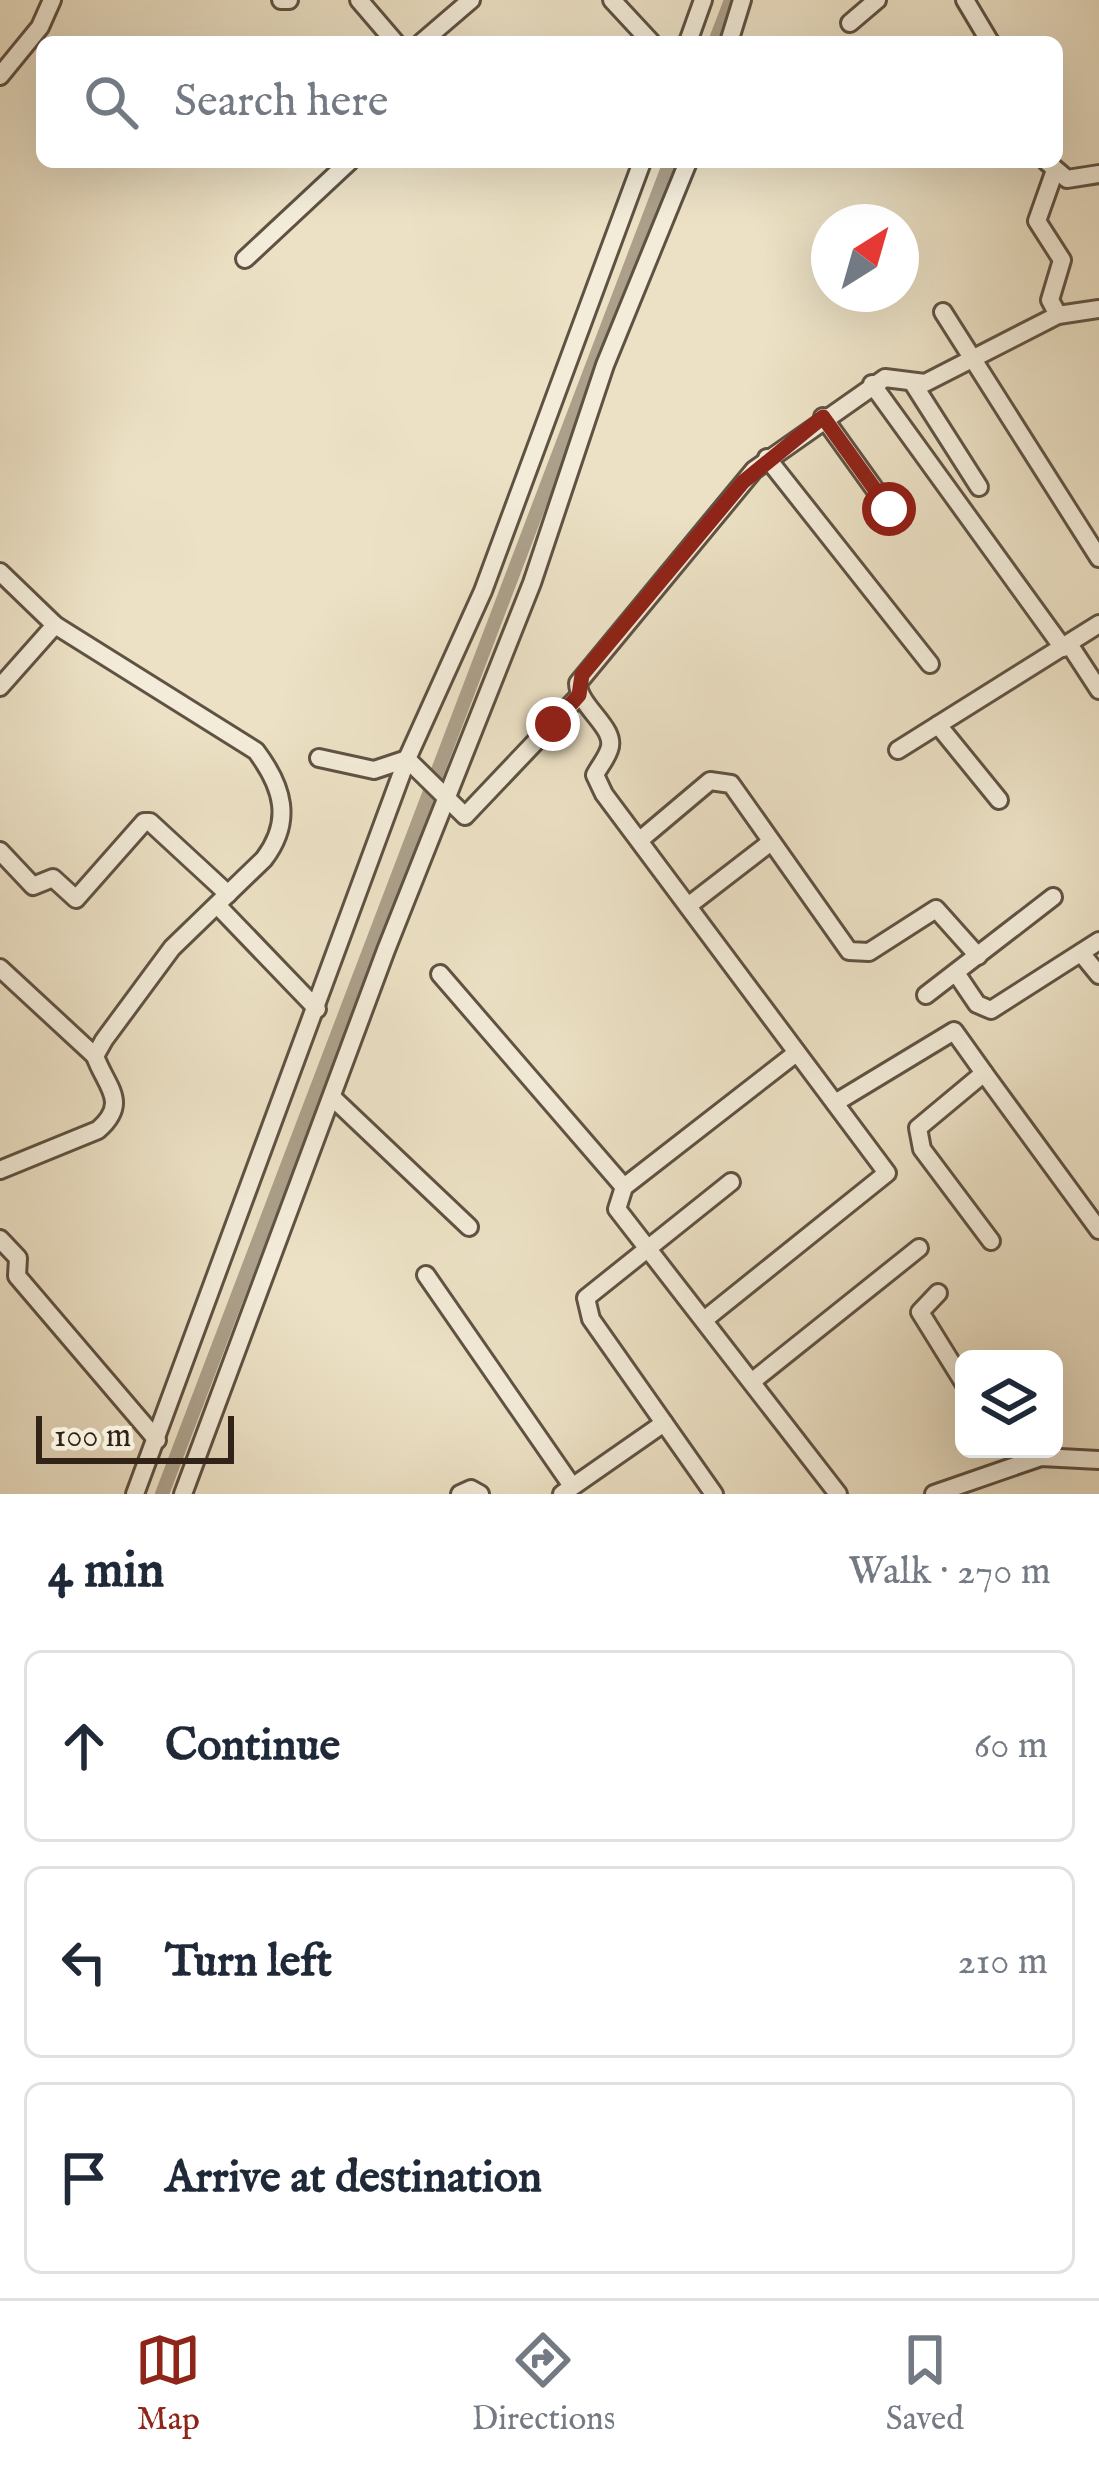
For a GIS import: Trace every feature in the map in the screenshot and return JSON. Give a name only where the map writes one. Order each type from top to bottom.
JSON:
[{"type":"street","points":[[0,76],[40,27],[52,0]]},
{"type":"street","points":[[359,0],[390,36]]},
{"type":"street","points":[[429,36],[471,0]]},
{"type":"street","points":[[612,0],[645,36]]},
{"type":"street","points":[[690,36],[703,0]]},
{"type":"street","points":[[731,36],[742,0]]},
{"type":"street","points":[[850,23],[877,0]]},
{"type":"street","points":[[965,0],[986,36]]},
{"type":"street","points":[[627,36],[636,28]]},
{"type":"street","points":[[245,259],[343,168]]},
{"type":"street","points":[[135,1494],[410,763],[483,591],[640,168]]},
{"type":"street","points":[[182,1494],[443,800],[532,583],[605,365],[686,168]]},
{"type":"street","points":[[1058,314],[1049,300],[1062,260],[1036,220],[1051,168],[1066,179],[1099,174]]},
{"type":"street","points":[[914,385],[972,362],[1058,314],[1099,309]]},
{"type":"street","points":[[943,312],[1099,559]]},
{"type":"street","points":[[410,763],[465,817],[476,810],[579,695],[582,675],[767,458],[872,384],[896,377],[914,385],[979,487]]},
{"type":"street","points":[[872,384],[1099,691]]},
{"type":"street","points":[[823,417],[889,509]]},
{"type":"street","points":[[767,458],[930,664]]},
{"type":"street","points":[[0,572],[56,625],[236,734],[272,773],[284,816],[277,842],[172,948],[95,1056]]},
{"type":"street","points":[[898,750],[1099,624]]},
{"type":"street","points":[[0,687],[56,625]]},
{"type":"street","points":[[579,695],[612,746],[595,776],[795,1054],[887,1173],[704,1320]]},
{"type":"street","points":[[938,725],[999,800]]},
{"type":"street","points":[[319,758],[374,770],[410,763]]},
{"type":"street","points":[[640,840],[710,781],[721,778],[731,784],[849,951],[869,952],[935,909],[978,956]]},
{"type":"street","points":[[0,851],[33,886],[53,878],[76,899],[144,822],[150,822],[317,1009]]},
{"type":"street","points":[[688,906],[771,842]]},
{"type":"street","points":[[926,995],[1053,897]]},
{"type":"street","points":[[956,973],[977,1004],[991,1010],[1099,941]]},
{"type":"street","points":[[1081,953],[1099,975]]},
{"type":"street","points":[[0,968],[95,1056],[117,1105],[98,1130],[0,1170]]},
{"type":"street","points":[[440,974],[623,1186]]},
{"type":"street","points":[[835,1103],[954,1030],[1099,1230]]},
{"type":"street","points":[[795,1054],[623,1186],[616,1209],[754,1380],[838,1494]]},
{"type":"street","points":[[984,1073],[917,1128],[922,1149],[991,1241]]},
{"type":"street","points":[[333,1098],[469,1226]]},
{"type":"street","points":[[714,1494],[586,1308],[594,1288],[649,1250],[731,1182]]},
{"type":"street","points":[[0,1238],[18,1258],[17,1276],[157,1439]]},
{"type":"street","points":[[754,1380],[919,1249]]},
{"type":"street","points":[[426,1275],[567,1490],[664,1423]]},
{"type":"street","points":[[938,1293],[920,1312],[955,1368]]},
{"type":"street","points":[[1063,1457],[1096,1457]]},
{"type":"street","points":[[934,1494],[1008,1458]]},
{"type":"street","points":[[460,1494],[471,1489],[480,1494]]},
{"type":"waterway","points":[[717,36],[731,0]]},
{"type":"waterway","points":[[162,1494],[668,168]]},
{"type":"route","points":[[553,724],[579,695],[582,675],[743,482],[823,417],[889,509]]}]
